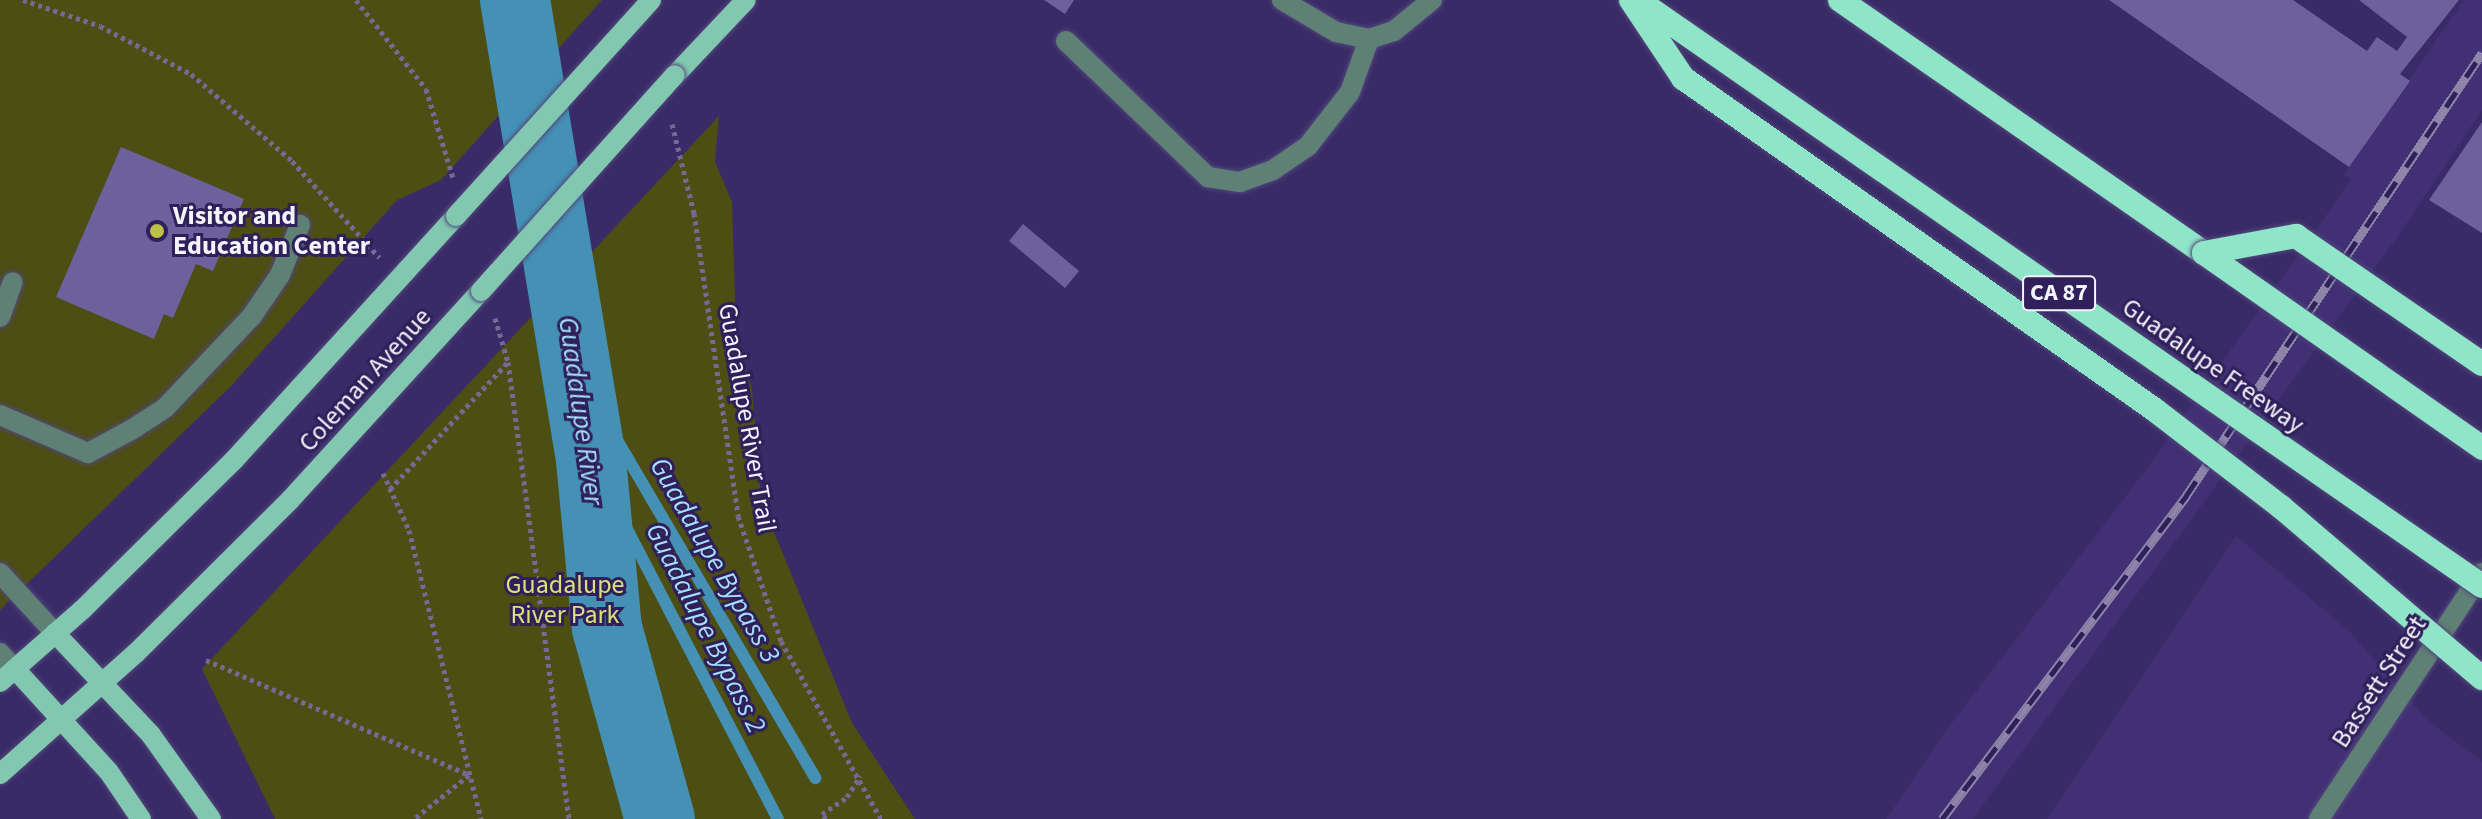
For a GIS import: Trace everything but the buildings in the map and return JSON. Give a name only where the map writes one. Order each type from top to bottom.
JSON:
[{"type":"highway","name":"Guadalupe Freeway","points":[[1634,0],[2482,586]]},
{"type":"highway","points":[[1634,0],[1683,78],[2155,410],[2281,507],[2482,678]]},
{"type":"highway","points":[[1840,0],[2482,448]]},
{"type":"highway","points":[[2204,253],[2296,236],[2482,364]]},
{"type":"main road","name":"Coleman Avenue","points":[[7,676],[234,460],[651,0]]},
{"type":"main road","name":"Coleman Avenue","points":[[0,774],[103,683],[290,500],[485,296],[675,75],[746,0]]},
{"type":"main road","points":[[55,633],[151,735],[211,819]]},
{"type":"main road","points":[[7,676],[61,720],[109,772],[141,819]]},
{"type":"street","points":[[1282,0],[1336,32],[1369,39],[1394,31],[1432,0]]},
{"type":"street","points":[[1066,41],[1208,177],[1240,182],[1273,170],[1308,146],[1350,92],[1369,39]]},
{"type":"street","points":[[0,415],[88,453],[131,430],[165,408],[252,316],[280,275],[300,225]]},
{"type":"street","points":[[0,317],[13,282]]},
{"type":"street","points":[[0,573],[55,633]]},
{"type":"street","name":"Bassett Street","points":[[2319,819],[2482,573]]},
{"type":"street","points":[[0,653],[7,676]]},
{"type":"path","points":[[23,0],[100,26],[191,74],[292,161],[356,235],[401,277]]},
{"type":"path","points":[[356,0],[426,89],[458,195]]},
{"type":"path","name":"Guadalupe River Trail","points":[[671,121],[694,213],[738,516],[781,641],[860,775],[881,819]]},
{"type":"path","points":[[485,296],[508,362],[569,819]]},
{"type":"path","points":[[390,489],[508,362]]},
{"type":"path","points":[[383,473],[409,530],[481,819]]},
{"type":"path","points":[[206,660],[469,775]]},
{"type":"path","points":[[414,819],[469,775]]},
{"type":"path","points":[[826,819],[822,814],[847,797],[860,775]]},
{"type":"shaded area","points":[[2464,0],[2482,0],[2482,110],[2398,236],[1973,819],[1886,819],[1945,732],[2148,467],[2351,180],[2344,174]]},
{"type":"shaded area","points":[[2236,536],[2348,630],[2428,721],[2482,761],[2482,819],[2047,819]]},
{"type":"green space","points":[[0,0],[602,0],[441,180],[397,200],[232,385],[0,610]]},
{"type":"green space","name":"Guadalupe River Park","points":[[719,116],[715,162],[732,202],[736,332],[752,390],[761,500],[852,723],[915,819],[275,819],[202,669]]},
{"type":"waterway","name":"Guadalupe River","points":[[515,0],[591,460],[607,628],[660,819]]},
{"type":"waterway","name":"Guadalupe Bypass 3","points":[[573,365],[815,778]]},
{"type":"waterway","name":"Guadalupe Bypass 2","points":[[591,460],[778,819]]},
{"type":"railway","points":[[1942,819],[2186,496],[2482,53]]},
{"type":"place","name":"Visitor and Education Center","points":[[157,231]]}]
